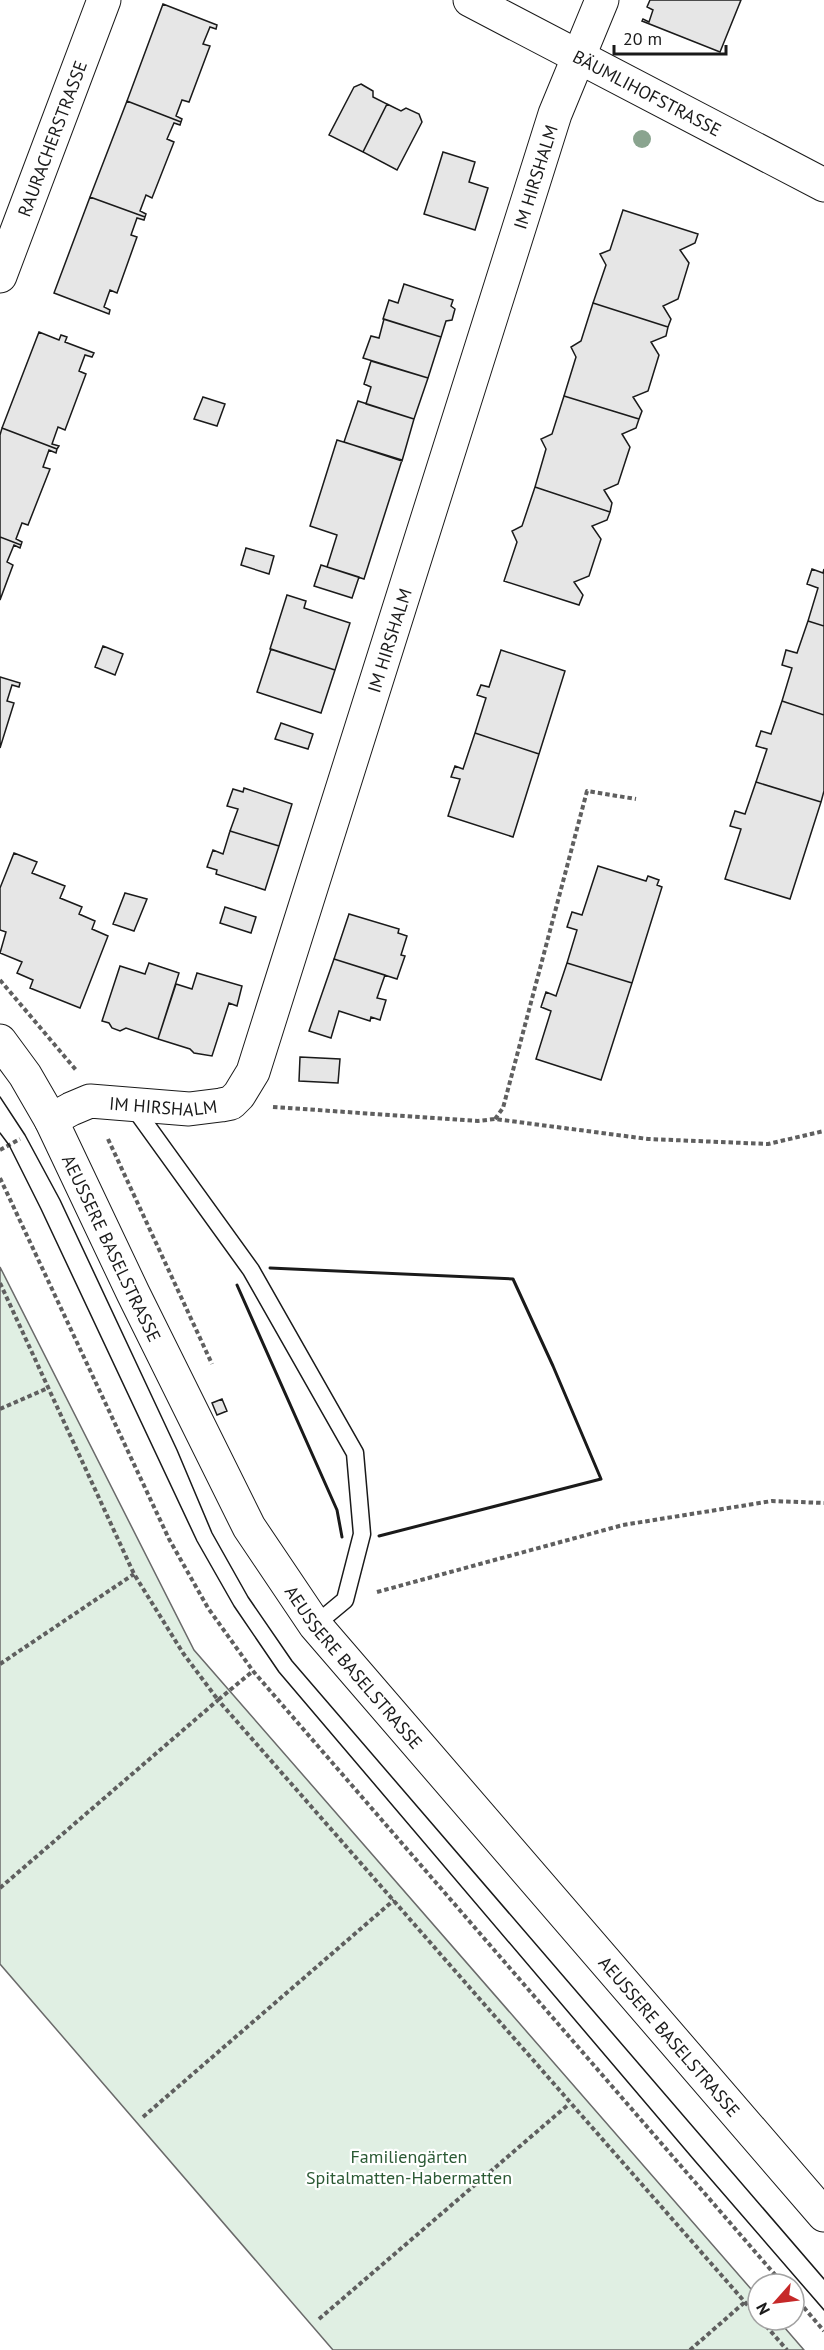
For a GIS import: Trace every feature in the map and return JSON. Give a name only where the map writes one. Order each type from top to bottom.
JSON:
[{"type":"main road","name":"RAURACHERSTRASSE","points":[[0,276],[104,0]]},
{"type":"main road","name":"BÄUMLIHOFSTRASSE","points":[[470,0],[824,185]]},
{"type":"main road","name":"IM HIRSHALM","points":[[51,1120],[90,1101],[189,1109],[210,1108],[231,1103],[239,1095],[253,1072],[555,114],[602,0]]},
{"type":"main road","name":"AEUSSERE BASELSTRASSE","points":[[0,1041],[51,1120],[133,1293],[249,1527],[315,1625],[824,2215]]},
{"type":"lane","points":[[131,1104],[251,1269],[355,1453],[362,1534],[345,1600],[315,1625]]},
{"type":"path","points":[[495,1119],[503,1108],[588,790],[636,798]]},
{"type":"path","points":[[0,980],[77,1072],[214,1370]]},
{"type":"path","points":[[231,1103],[478,1121],[495,1119],[648,1139],[768,1144],[824,1131]]},
{"type":"path","points":[[0,1178],[169,1539],[208,1608],[253,1671],[773,2272]]},
{"type":"path","points":[[0,1283],[134,1574],[183,1653],[218,1700],[569,2104],[745,2302],[690,2350]]},
{"type":"path","points":[[0,1409],[48,1388]]},
{"type":"path","points":[[345,1600],[623,1525],[772,1501],[824,1503]]},
{"type":"path","points":[[0,1664],[134,1574]]},
{"type":"path","points":[[0,1888],[253,1671]]},
{"type":"path","points":[[143,2117],[394,1900]]},
{"type":"path","points":[[319,2319],[569,2104]]},
{"type":"path","points":[[806,2310],[824,2331]]},
{"type":"path","points":[[771,2332],[787,2350]]},
{"type":"green space","name":"Familiengärten Spitalmatten-Habermatten","points":[[0,1267],[194,1650],[746,2283],[746,2332],[788,2332],[804,2350],[333,2350],[0,1964]]},
{"type":"building","points":[[650,0],[741,0],[720,52],[642,21],[643,19],[649,22],[653,10],[647,7]]},
{"type":"building","points":[[163,4],[217,25],[216,29],[210,27],[203,44],[210,46],[189,102],[182,100],[176,116],[182,119],[181,122],[127,101]]},
{"type":"building","points":[[361,84],[373,91],[373,97],[387,104],[363,152],[329,135],[354,87]]},
{"type":"building","points":[[127,101],[181,122],[180,125],[174,123],[167,139],[174,142],[152,198],[146,195],[140,211],[146,214],[145,217],[90,197]]},
{"type":"building","points":[[387,104],[401,111],[406,108],[419,114],[422,122],[397,170],[363,152]]},
{"type":"building","points":[[443,152],[475,162],[469,182],[488,188],[475,230],[424,214]]},
{"type":"building","points":[[90,197],[145,217],[144,220],[137,218],[131,235],[137,237],[117,293],[110,290],[104,307],[110,310],[109,314],[54,293]]},
{"type":"building","points":[[623,210],[698,234],[695,243],[680,250],[689,263],[678,299],[663,306],[671,319],[668,327],[593,303],[606,265],[600,254],[610,250]]},
{"type":"building","points":[[404,284],[453,300],[451,306],[455,309],[452,320],[446,321],[441,337],[383,319],[389,300],[398,303]]},
{"type":"building","points":[[593,303],[668,327],[666,336],[651,342],[659,355],[648,391],[633,397],[642,411],[639,419],[564,396],[576,357],[571,347],[581,341]]},
{"type":"building","points":[[384,319],[441,337],[428,378],[363,358],[371,336],[379,338]]},
{"type":"building","points":[[39,332],[59,340],[61,335],[67,337],[65,342],[94,353],[92,357],[85,355],[79,371],[86,374],[65,430],[58,427],[52,444],[59,446],[57,449],[2,428]]},
{"type":"building","points":[[371,361],[428,378],[414,419],[366,404],[371,387],[364,384]]},
{"type":"building","points":[[564,396],[639,419],[636,428],[622,434],[630,447],[618,484],[604,490],[612,503],[610,512],[535,487],[546,449],[541,439],[552,434]]},
{"type":"building","points":[[203,397],[225,404],[217,426],[194,419]]},
{"type":"building","points":[[358,401],[414,419],[402,461],[344,442]]},
{"type":"building","points":[[2,428],[57,449],[56,453],[49,450],[43,467],[50,469],[28,525],[22,523],[16,539],[22,542],[21,545],[0,537],[0,435]]},
{"type":"building","points":[[337,440],[402,460],[364,579],[327,567],[337,535],[310,526]]},
{"type":"building","points":[[535,487],[610,512],[607,520],[592,526],[601,539],[589,576],[574,582],[583,595],[579,605],[504,581],[517,542],[512,531],[522,526]]},
{"type":"building","points":[[0,537],[21,545],[20,548],[14,545],[7,562],[13,565],[0,600]]},
{"type":"building","points":[[246,548],[274,556],[269,574],[241,565]]},
{"type":"building","points":[[321,565],[359,577],[352,598],[314,586]]},
{"type":"building","points":[[812,569],[823,573],[824,569],[824,626],[808,621],[818,588],[807,584]]},
{"type":"building","points":[[287,595],[306,601],[304,608],[350,623],[335,670],[270,649]]},
{"type":"building","points":[[808,621],[824,626],[824,715],[782,701],[792,668],[782,665],[786,650],[797,653]]},
{"type":"building","points":[[103,646],[123,654],[115,675],[95,667]]},
{"type":"building","points":[[271,649],[335,670],[321,713],[257,692]]},
{"type":"building","points":[[501,650],[565,671],[539,754],[475,733],[486,698],[477,695],[481,685],[489,687]]},
{"type":"building","points":[[0,677],[20,683],[19,687],[12,685],[7,701],[14,703],[0,748]]},
{"type":"building","points":[[782,701],[824,715],[824,791],[821,802],[756,782],[767,749],[756,746],[761,731],[771,734]]},
{"type":"building","points":[[281,723],[313,734],[308,749],[275,739]]},
{"type":"building","points":[[475,733],[539,754],[513,837],[448,816],[460,779],[451,777],[455,766],[463,769]]},
{"type":"building","points":[[756,782],[821,802],[790,899],[725,879],[741,829],[730,826],[735,811],[745,814]]},
{"type":"building","points":[[244,788],[292,804],[279,846],[230,831],[238,809],[227,806],[233,789],[243,792]]},
{"type":"building","points":[[230,831],[279,846],[265,890],[216,874],[217,870],[207,867],[213,850],[223,854]]},
{"type":"building","points":[[14,853],[37,862],[32,873],[65,886],[60,898],[82,907],[79,914],[95,921],[92,929],[108,936],[80,1008],[30,988],[33,980],[17,973],[22,962],[0,953],[6,932],[0,930],[0,888]]},
{"type":"building","points":[[598,866],[646,881],[648,876],[659,880],[657,885],[662,887],[632,983],[567,963],[577,930],[567,927],[572,912],[582,915]]},
{"type":"building","points":[[125,893],[147,899],[134,931],[113,924]]},
{"type":"building","points":[[225,907],[256,917],[251,933],[220,923]]},
{"type":"building","points":[[349,914],[399,929],[398,933],[407,936],[401,955],[405,956],[397,979],[334,959]]},
{"type":"building","points":[[334,959],[385,975],[377,998],[386,1000],[380,1020],[371,1017],[370,1021],[339,1011],[331,1038],[309,1031]]},
{"type":"building","points":[[149,963],[179,973],[158,1039],[126,1028],[120,1031],[102,1021],[120,966],[145,974]]},
{"type":"building","points":[[567,963],[632,983],[601,1080],[536,1059],[551,1011],[541,1007],[546,992],[556,996]]},
{"type":"building","points":[[197,973],[242,986],[237,1006],[229,1003],[212,1056],[194,1053],[190,1049],[158,1039],[176,984],[192,989]]},
{"type":"building","points":[[300,1057],[340,1059],[338,1083],[299,1081]]},
{"type":"building","points":[[222,1399],[227,1411],[217,1415],[212,1403]]},
{"type":"tram line","points":[[0,1097],[25,1135],[60,1200],[177,1450],[212,1533],[248,1597],[292,1661],[824,2279]]},
{"type":"tram line","points":[[0,1133],[9,1145],[41,1209],[197,1541],[234,1606],[279,1672],[824,2310]]},
{"type":"wall","points":[[270,1268],[513,1279],[601,1479],[379,1536]]},
{"type":"wall","points":[[237,1285],[337,1510],[342,1537]]}]
